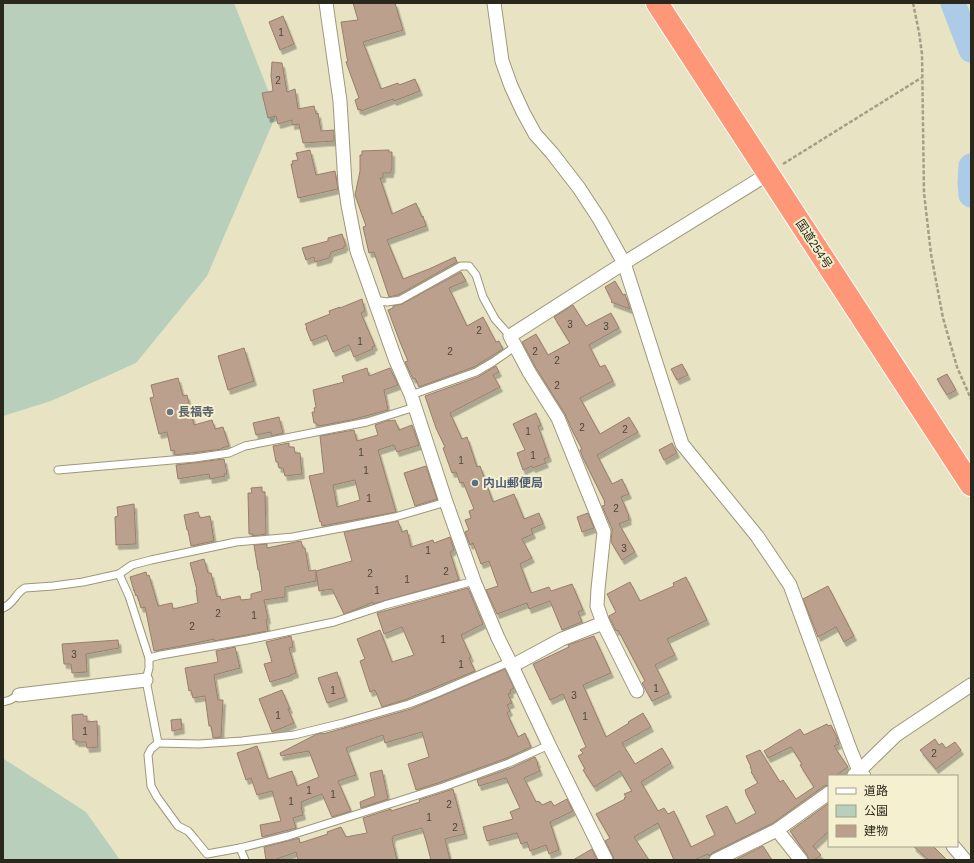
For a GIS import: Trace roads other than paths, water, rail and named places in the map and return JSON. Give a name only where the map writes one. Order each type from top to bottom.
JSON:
[{"type":"highway","name":"国道254号","points":[[657,3],[971,485]]},
{"type":"street","points":[[326,3],[340,101],[345,184],[357,251],[396,361],[413,401],[474,581],[510,664],[606,860]]},
{"type":"street","points":[[494,3],[502,61],[523,112],[535,134],[579,188],[600,220],[624,263],[682,444],[757,536],[790,585],[858,774],[896,735],[971,685]]},
{"type":"street","points":[[637,691],[603,623],[597,606],[604,532],[558,418],[513,341],[624,263],[768,174]]},
{"type":"street","points":[[510,664],[562,639],[603,623]]},
{"type":"street","points":[[19,695],[146,680]]},
{"type":"street","points":[[716,860],[777,830],[828,794]]},
{"type":"street","points":[[777,830],[801,860]]},
{"type":"street","points":[[954,847],[965,860]]},
{"type":"lane","points":[[58,470],[195,458],[229,453],[245,446],[367,422],[476,372],[493,362],[513,341],[495,319],[483,297],[476,275],[469,266],[461,266],[400,300],[387,302],[374,300]]},
{"type":"lane","points":[[3,608],[11,603],[21,590],[25,588],[83,582],[119,574],[132,565],[151,560],[236,542],[293,537],[346,527],[396,517],[446,502]]},
{"type":"lane","points":[[119,574],[129,596],[149,658],[149,668],[146,680],[158,743]]},
{"type":"lane","points":[[149,658],[334,622],[385,605],[474,581]]},
{"type":"lane","points":[[510,664],[409,704],[294,735],[199,744],[158,743],[151,749],[148,755],[151,786],[178,826],[188,831],[207,854],[240,848],[295,834],[443,787],[509,763],[549,745]]},
{"type":"lane","points":[[3,702],[19,695]]},
{"type":"lane","points":[[240,848],[245,860]]},
{"type":"waterway","points":[[953,3],[971,50]]},
{"type":"waterway","points":[[971,166],[971,195]]},
{"type":"place","name":"長福寺","points":[[170,412]]},
{"type":"place","name":"内山郵便局","points":[[475,483]]}]
